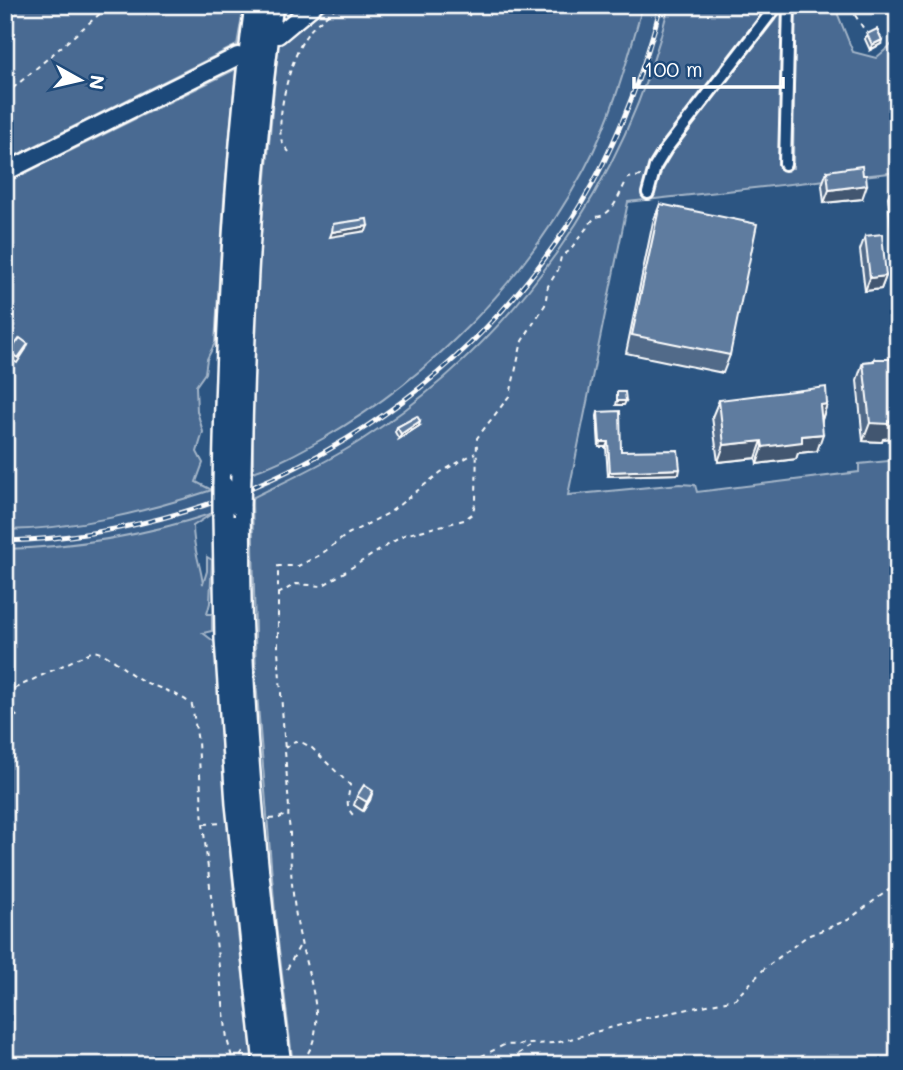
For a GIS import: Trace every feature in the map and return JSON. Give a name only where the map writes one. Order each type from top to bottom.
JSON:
[{"type":"highway","points":[[255,5],[232,236],[226,333],[223,486],[232,511],[254,807],[268,964],[281,1065]]},
{"type":"highway","points":[[264,1065],[236,804],[225,639],[232,511],[241,475],[244,327],[249,246],[273,5]]},
{"type":"main road","points":[[278,35],[314,5]]},
{"type":"main road","points":[[5,172],[238,56]]},
{"type":"street","points":[[648,193],[652,174],[661,157],[777,5]]},
{"type":"street","points":[[785,164],[789,5]]},
{"type":"path","points":[[5,95],[110,5]]},
{"type":"path","points":[[289,152],[281,136],[287,83],[307,34],[338,5]]},
{"type":"path","points":[[469,16],[471,5]]},
{"type":"path","points":[[856,5],[855,15],[867,34]]},
{"type":"path","points":[[276,594],[296,584],[323,586],[404,536],[464,520],[472,514],[476,502],[477,438],[510,395],[522,341],[545,305],[548,286],[558,270],[561,257],[569,251],[595,217],[603,217],[613,209],[628,178],[652,174]]},
{"type":"path","points":[[308,1053],[314,1042],[316,1024],[314,996],[301,943],[291,881],[276,594],[278,566],[298,566],[320,555],[348,534],[389,513],[441,472],[475,453]]},
{"type":"path","points":[[5,693],[93,651],[103,653],[136,678],[183,697],[192,705],[227,1039],[235,1065]]},
{"type":"path","points":[[5,708],[21,719]]},
{"type":"path","points":[[284,748],[295,741],[303,743],[344,777],[350,785],[347,809],[353,815]]},
{"type":"path","points":[[268,819],[288,814]]},
{"type":"path","points":[[203,824],[226,822]]},
{"type":"path","points":[[476,1065],[482,1056],[504,1045],[556,1043],[642,1019],[735,999],[765,968],[807,936],[848,920],[898,883]]},
{"type":"path","points":[[287,969],[301,943]]},
{"type":"path","points":[[500,1065],[530,1046]]},
{"type":"path","points":[[235,1065],[244,1050]]},
{"type":"shaded area","points":[[5,5],[244,5],[237,45],[5,161]]},
{"type":"shaded area","points":[[330,5],[643,5],[618,89],[594,150],[560,211],[504,287],[438,355],[402,385],[324,438],[253,472],[252,392],[259,255],[278,45]]},
{"type":"shaded area","points":[[643,5],[669,5],[643,94],[600,185],[573,232],[534,285],[488,337],[452,372],[409,407],[360,441],[252,498],[170,527],[70,545],[5,549],[5,530],[77,524],[212,490],[271,466],[354,421],[410,381],[456,340],[497,296],[618,93]]},
{"type":"shaded area","points":[[669,5],[770,5],[654,158],[646,180],[644,196],[653,195],[667,157],[782,11],[781,168],[793,168],[795,5],[834,5],[853,52],[876,58],[898,39],[898,172],[628,202],[568,495],[680,484],[695,485],[697,492],[859,472],[859,464],[898,460],[898,1065],[293,1065],[276,925],[256,681],[252,498],[347,449],[416,401],[468,356],[515,307],[556,253],[593,196],[624,135],[650,71]]},
{"type":"shaded area","points":[[236,69],[215,343],[207,359],[205,373],[196,386],[197,411],[203,432],[197,452],[203,463],[196,482],[212,490],[110,518],[5,530],[5,183]]},
{"type":"shaded area","points":[[213,513],[193,526],[193,534],[203,584],[207,557],[212,560],[207,614],[212,614],[212,631],[203,633],[216,643],[230,854],[254,1065],[5,1065],[5,549],[58,546],[110,538],[162,528]]},
{"type":"building","points":[[877,29],[882,40],[872,45],[867,34]]},
{"type":"building","points":[[862,166],[867,185],[829,190],[827,171]]},
{"type":"building","points":[[893,183],[898,183],[897,224]]},
{"type":"building","points":[[660,204],[757,224],[730,355],[632,335]]},
{"type":"building","points":[[367,219],[368,226],[332,232],[333,224]]},
{"type":"building","points":[[882,234],[886,276],[870,278],[865,236]]},
{"type":"building","points":[[20,338],[28,344],[18,358],[5,350],[5,343],[14,346]]},
{"type":"building","points":[[892,359],[898,420],[888,421],[888,424],[870,423],[863,362]]},
{"type":"building","points":[[826,387],[827,404],[820,405],[823,434],[802,436],[802,442],[763,447],[762,441],[724,445],[719,400]]},
{"type":"building","points":[[617,392],[625,392],[626,401],[617,401]]},
{"type":"building","points":[[620,411],[621,451],[678,450],[680,469],[610,472],[608,442],[600,442],[598,412]]},
{"type":"building","points":[[417,416],[420,421],[401,434],[397,427]]},
{"type":"building","points":[[364,785],[373,791],[367,802],[357,796]]},
{"type":"railway","points":[[5,541],[95,532],[183,512],[267,481],[346,439],[420,388],[486,328],[544,259],[593,183],[632,96],[661,5]]}]
